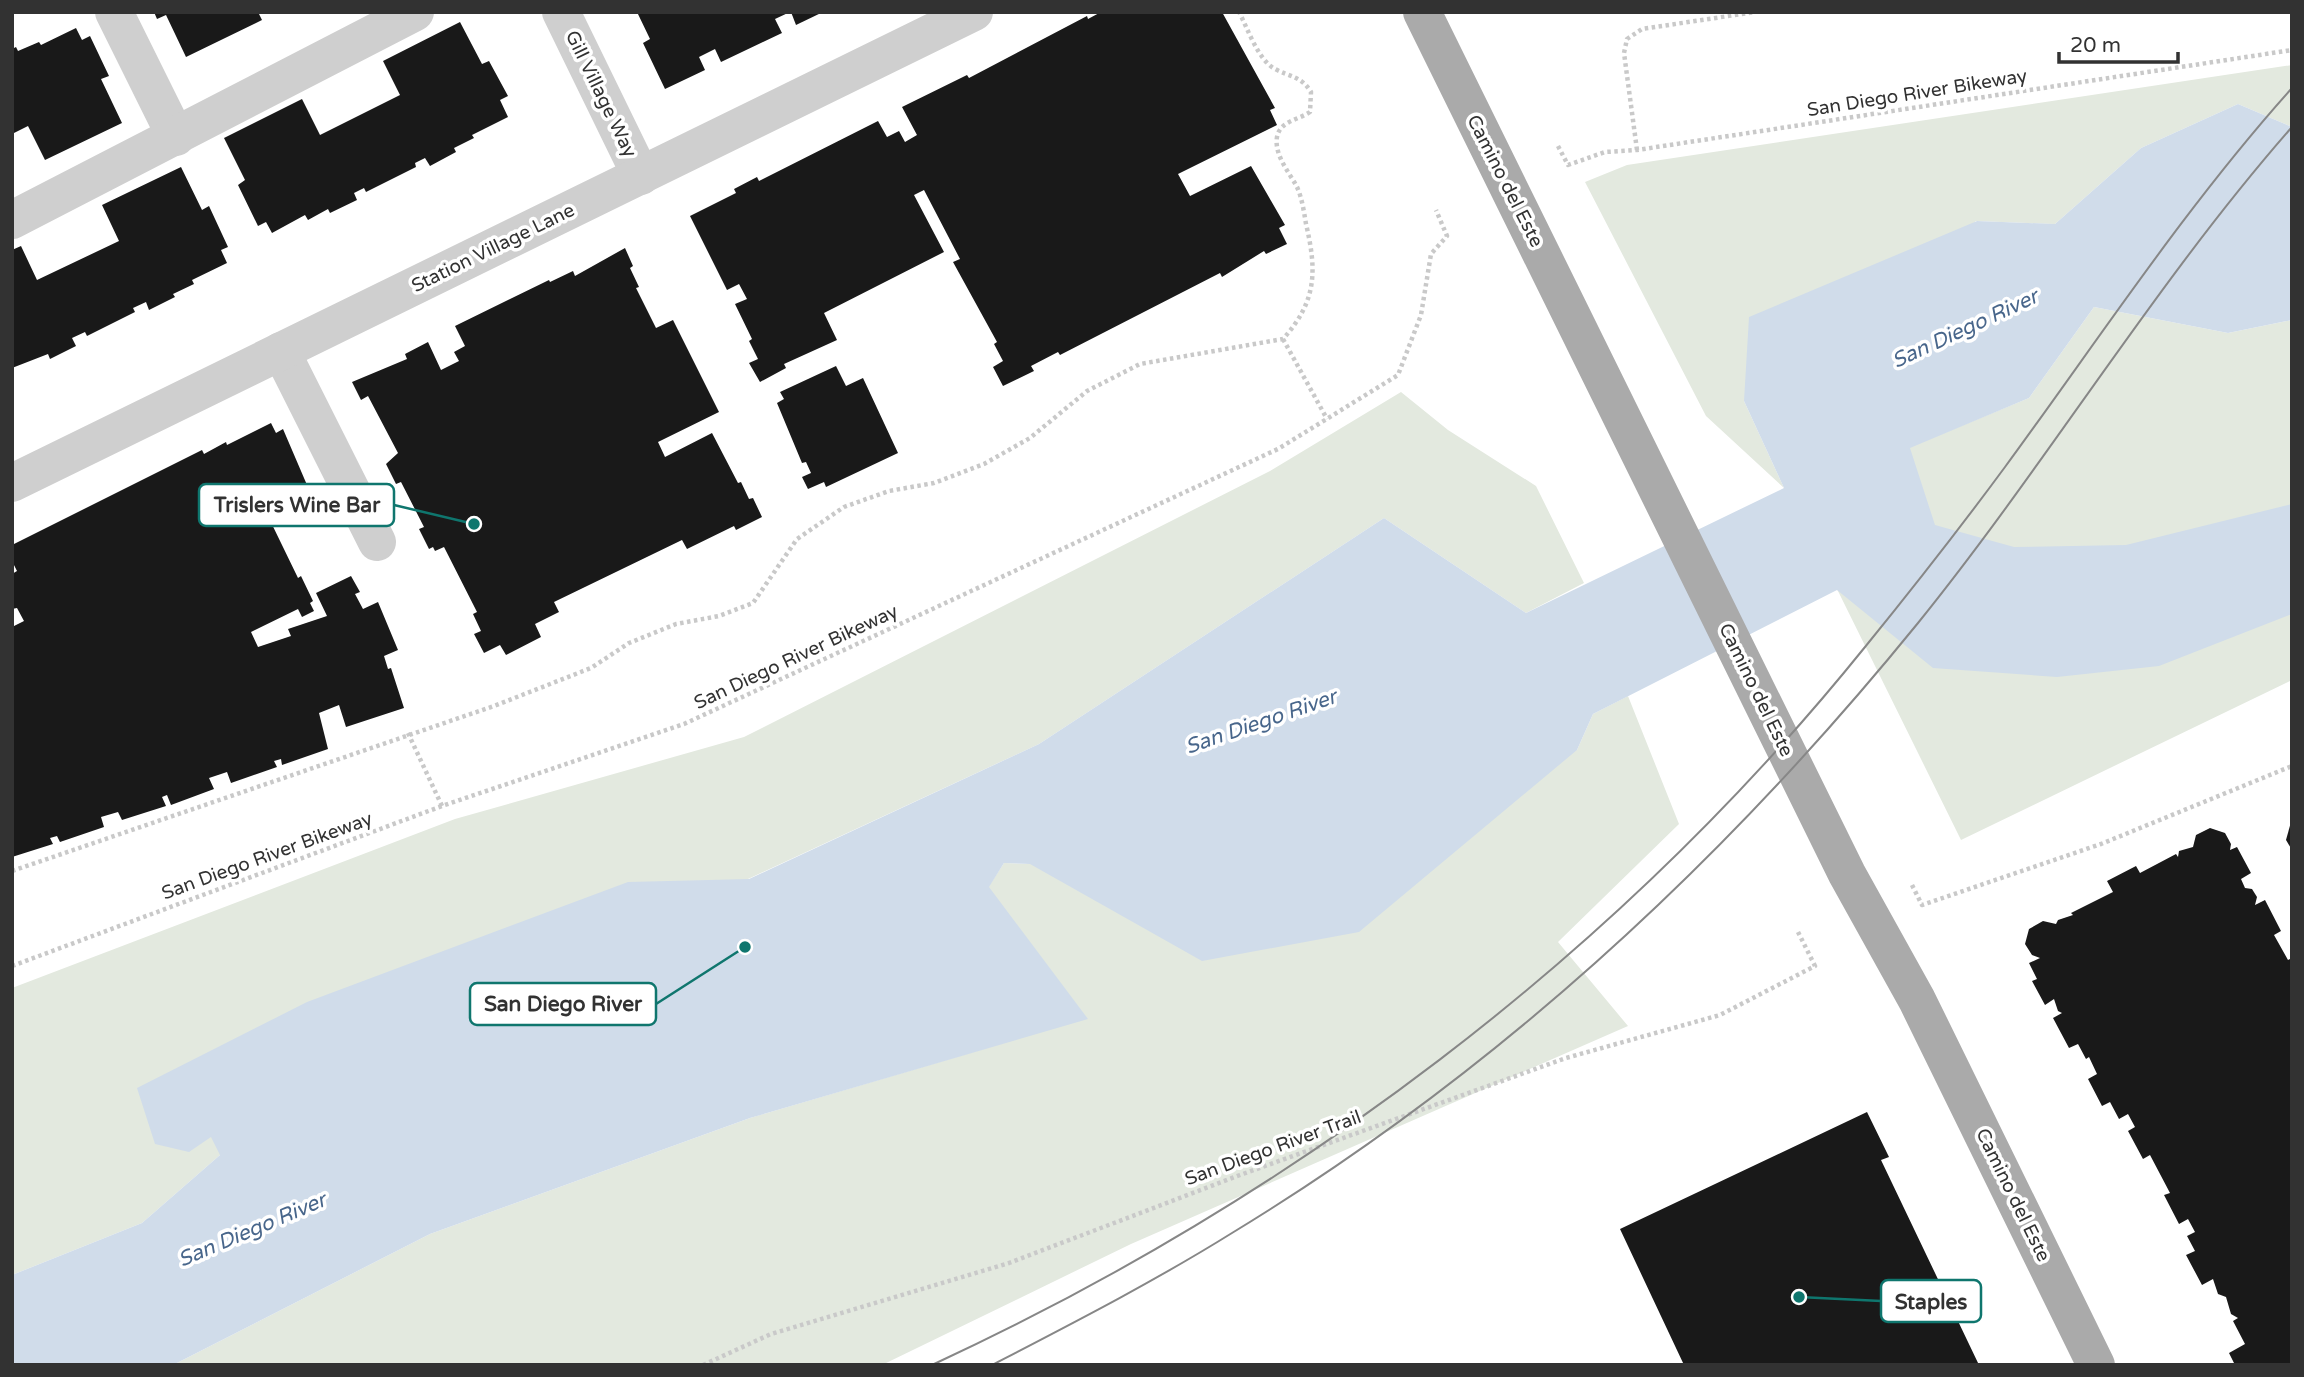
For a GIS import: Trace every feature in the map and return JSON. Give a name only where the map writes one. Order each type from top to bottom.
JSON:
[{"type":"main road","name":"Camino del Este","points":[[1422,12],[1847,874],[1917,1000],[2096,1365]]},
{"type":"street","points":[[114,12],[176,137]]},
{"type":"street","points":[[12,220],[415,12]]},
{"type":"street","name":"Gill Village Way","points":[[561,12],[641,176]]},
{"type":"street","name":"Station Village Lane","points":[[12,483],[974,12]]},
{"type":"street","points":[[282,351],[377,542]]},
{"type":"path","points":[[12,871],[408,733],[494,706],[591,668],[629,643],[676,624],[719,616],[753,603],[797,539],[844,508],[889,491],[934,482],[984,464],[1030,438],[1087,391],[1140,364],[1283,339],[1307,306],[1314,258],[1299,191],[1278,151],[1277,138],[1281,128],[1310,112],[1311,92],[1294,74],[1273,68],[1263,57],[1239,12]]},
{"type":"path","points":[[1637,150],[1624,53],[1627,39],[1642,29],[1755,12]]},
{"type":"path","name":"San Diego River Bikeway","points":[[1558,146],[1568,164],[1605,152],[1637,150],[2292,50]]},
{"type":"path","name":"San Diego River Bikeway","points":[[12,966],[442,806],[684,724],[1278,449],[1398,375],[1420,315],[1431,254],[1447,236],[1436,210]]},
{"type":"path","points":[[1283,339],[1327,419]]},
{"type":"path","points":[[408,733],[442,806]]},
{"type":"path","points":[[1912,885],[1922,905],[2101,844],[2292,766]]},
{"type":"path","name":"San Diego River Trail","points":[[703,1365],[771,1334],[1009,1263],[1240,1175],[1566,1058],[1720,1014],[1815,966],[1798,932]]},
{"type":"shaded area","points":[[2292,65],[2292,127],[2238,104],[2141,148],[2055,224],[1976,221],[1744,401],[1784,488],[1706,416],[1585,182],[1627,165]]},
{"type":"shaded area","points":[[2094,307],[2228,333],[2292,320],[2292,680],[1961,840],[1837,589],[1910,447],[2029,398]]},
{"type":"shaded area","points":[[1401,392],[1448,430],[1536,486],[1584,583],[1526,613],[1384,518],[1039,744],[748,879],[220,1155],[142,1223],[12,1275],[12,988],[455,819],[744,737],[1270,471]]},
{"type":"shaded area","points":[[1628,696],[1679,824],[1558,942],[1628,1026],[1131,1244],[882,1365],[173,1365],[430,1234],[750,1118],[990,1047],[989,886],[1004,863],[1030,864],[1577,750],[1593,714]]},
{"type":"water","name":"San Diego River","points":[[2238,104],[2292,127],[2292,320],[2228,333],[2094,307],[2029,398],[1910,448],[1935,525],[2014,547],[2126,545],[2292,504],[2292,614],[2159,666],[2057,677],[1933,668],[1837,590],[1593,714],[1577,750],[1359,932],[1202,961],[1030,864],[1004,863],[989,887],[1088,1019],[750,1118],[430,1234],[173,1365],[12,1365],[12,1275],[142,1223],[220,1155],[211,1137],[189,1152],[155,1144],[137,1088],[307,1002],[628,882],[749,879],[1039,744],[1384,518],[1526,613],[1784,488],[1744,401],[1749,317],[1977,221],[2055,224],[2141,148]]},
{"type":"building","points":[[154,12],[258,12],[262,20],[186,57],[166,15],[157,19]]},
{"type":"building","points":[[637,12],[790,12],[775,19],[782,33],[721,62],[715,49],[699,57],[705,70],[665,89],[643,43],[650,39]]},
{"type":"building","points":[[791,12],[823,12],[796,25]]},
{"type":"building","points":[[1101,12],[1222,12],[1275,108],[1270,110],[1277,125],[1178,174],[1190,196],[1251,166],[1285,225],[1279,228],[1287,244],[1266,254],[1264,251],[1222,277],[1220,273],[1060,355],[1058,352],[1031,366],[1034,371],[1003,386],[993,367],[1003,361],[994,344],[997,342],[953,262],[960,259],[924,190],[914,195],[944,252],[824,313],[837,340],[784,364],[786,368],[760,382],[749,363],[758,359],[749,341],[752,339],[735,304],[747,299],[739,284],[727,290],[690,216],[736,193],[734,189],[757,177],[759,181],[878,121],[887,137],[899,131],[905,142],[917,135],[902,107],[967,75],[969,78],[1087,16],[1088,19]]},
{"type":"building","points":[[460,22],[482,64],[489,61],[508,96],[500,100],[508,117],[472,135],[474,138],[454,148],[456,152],[430,166],[425,158],[415,163],[416,167],[366,192],[364,188],[354,193],[357,200],[330,213],[328,209],[308,220],[305,215],[272,233],[266,222],[258,226],[238,185],[245,180],[224,138],[302,99],[320,135],[400,95],[383,61]]},
{"type":"building","points":[[76,28],[82,40],[90,36],[109,76],[101,79],[122,123],[45,160],[28,126],[12,134],[12,49],[16,47],[18,51],[39,42],[41,45]]},
{"type":"building","points":[[181,167],[202,210],[209,206],[228,247],[221,250],[227,263],[192,280],[194,284],[149,310],[146,302],[133,308],[135,312],[87,336],[85,332],[72,338],[76,346],[50,359],[48,354],[12,368],[12,250],[21,246],[37,280],[119,241],[102,205]]},
{"type":"building","points":[[625,248],[639,287],[636,288],[656,328],[673,320],[719,412],[658,442],[665,457],[712,433],[738,483],[741,482],[749,499],[753,498],[762,517],[736,530],[734,526],[687,549],[682,540],[554,602],[559,612],[535,624],[541,637],[506,655],[500,645],[484,653],[474,634],[481,631],[473,614],[477,612],[444,547],[435,551],[433,547],[429,549],[419,529],[424,527],[401,482],[396,484],[386,464],[398,453],[368,396],[361,400],[352,382],[407,359],[405,354],[428,342],[441,370],[459,361],[454,352],[465,346],[455,326],[549,280],[550,282],[573,271],[575,276]]},
{"type":"building","points":[[836,366],[846,386],[863,378],[898,453],[826,487],[824,482],[808,489],[802,477],[811,473],[806,462],[802,463],[777,403],[784,399],[780,392]]},
{"type":"building","points":[[271,423],[276,433],[283,429],[310,492],[296,499],[294,495],[265,510],[298,578],[301,576],[313,601],[310,603],[314,611],[302,617],[298,609],[251,632],[258,647],[291,636],[288,629],[327,616],[316,593],[351,576],[360,592],[355,594],[363,609],[378,602],[398,650],[384,656],[388,669],[391,668],[404,708],[346,727],[339,705],[319,713],[328,749],[282,765],[281,759],[274,761],[277,767],[231,783],[227,772],[209,778],[214,789],[171,805],[167,795],[162,797],[166,806],[122,820],[118,812],[101,817],[104,827],[60,842],[57,836],[50,838],[53,844],[12,857],[12,627],[24,621],[17,608],[12,609],[12,574],[17,571],[12,561],[12,545],[202,450],[204,454],[226,442],[227,445]]},
{"type":"building","points":[[2292,822],[2292,850],[2286,840]]},
{"type":"building","points":[[2210,828],[2225,833],[2231,844],[2230,850],[2237,847],[2251,873],[2241,879],[2245,888],[2252,889],[2257,897],[2255,905],[2265,900],[2281,931],[2274,935],[2288,960],[2292,958],[2292,1365],[2235,1365],[2229,1353],[2245,1344],[2233,1321],[2238,1318],[2231,1314],[2226,1297],[2218,1294],[2213,1279],[2202,1285],[2186,1255],[2195,1251],[2187,1236],[2195,1232],[2188,1219],[2179,1224],[2164,1195],[2170,1193],[2150,1155],[2143,1159],[2128,1131],[2135,1127],[2128,1114],[2119,1119],[2110,1102],[2102,1106],[2088,1079],[2097,1074],[2089,1057],[2086,1059],[2078,1044],[2069,1048],[2053,1018],[2062,1013],[2058,1011],[2054,999],[2045,1005],[2032,981],[2037,979],[2029,963],[2040,958],[2032,955],[2025,944],[2029,929],[2043,921],[2056,924],[2058,920],[2073,915],[2071,913],[2113,892],[2107,881],[2136,866],[2140,873],[2176,854],[2178,857],[2179,851],[2193,847],[2196,835]]},
{"type":"building","points":[[1867,1112],[1889,1157],[1881,1160],[1979,1365],[1684,1365],[1620,1229]]},
{"type":"tram line","points":[[932,1365],[1065,1299],[1194,1226],[1319,1146],[1440,1060],[1555,966],[1665,866],[1768,760],[1883,625],[1988,490],[2179,226],[2292,88]]},
{"type":"tram line","points":[[992,1365],[1173,1268],[1330,1170],[1424,1104],[1514,1033],[1601,958],[1685,879],[1766,797],[1918,623],[2012,500],[2194,248],[2292,127]]},
{"type":"place","name":"Trislers Wine Bar","points":[[474,524]]},
{"type":"place","name":"San Diego River","points":[[745,947]]},
{"type":"place","name":"Staples","points":[[1799,1297]]}]
